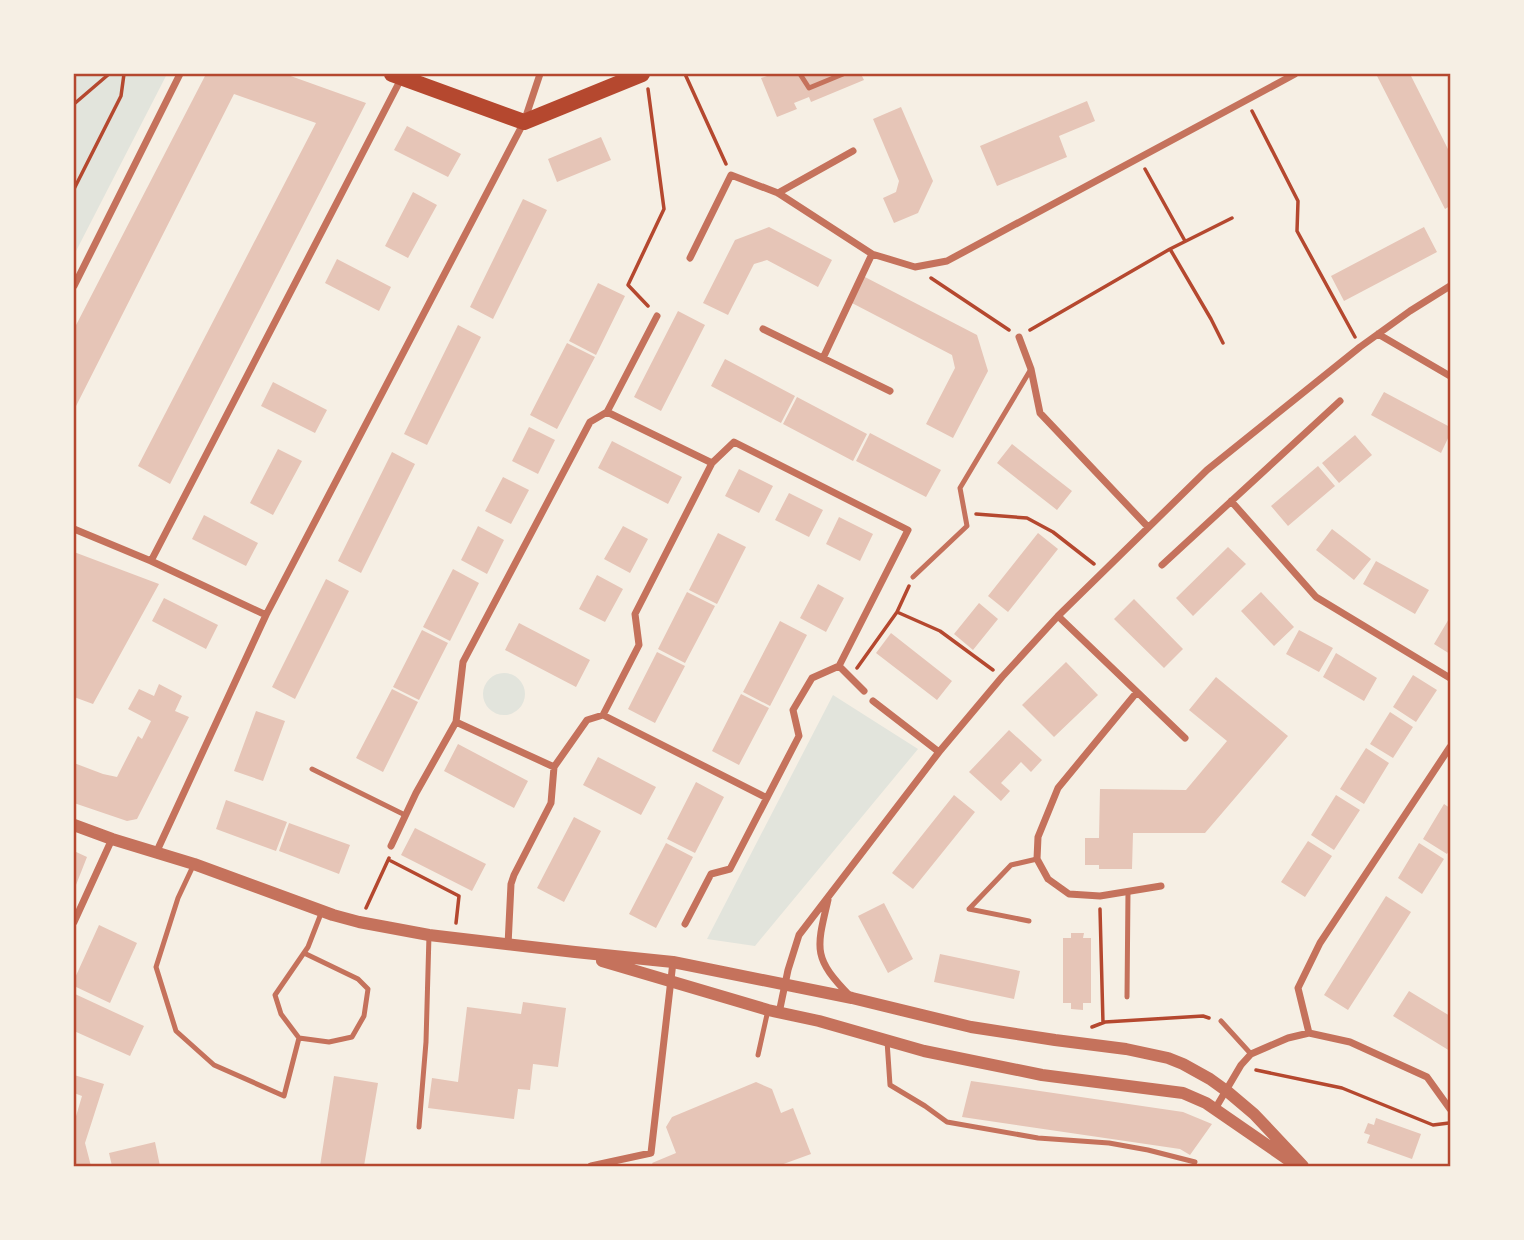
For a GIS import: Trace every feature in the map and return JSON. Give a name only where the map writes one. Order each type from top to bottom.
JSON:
[{"type":"main road","points":[[397,75],[524,122],[645,80]]},
{"type":"street","points":[[74,286],[180,74]]},
{"type":"street","points":[[156,853],[266,615],[524,122],[540,74]]},
{"type":"street","points":[[690,258],[731,176],[778,193],[873,254],[915,267],[947,261],[1246,100],[1284,76],[1295,74]]},
{"type":"street","points":[[151,561],[397,75]]},
{"type":"street","points":[[778,193],[853,150]]},
{"type":"street","points":[[822,358],[873,254]]},
{"type":"street","points":[[774,1011],[785,985],[799,934],[939,752],[1058,616],[1207,470],[1360,347],[1409,311],[1451,286]]},
{"type":"street","points":[[391,846],[416,793],[456,722],[463,662],[590,422],[607,412],[657,316]]},
{"type":"street","points":[[764,329],[890,391]]},
{"type":"street","points":[[1378,334],[1451,376]]},
{"type":"street","points":[[1019,337],[1031,369],[1040,413],[1148,527]]},
{"type":"street","points":[[1162,565],[1340,401]]},
{"type":"street","points":[[607,412],[712,463]]},
{"type":"street","points":[[603,715],[639,645],[635,614],[712,463],[734,442],[908,530],[839,666],[812,678],[793,710],[799,736],[730,869],[711,874],[685,924]]},
{"type":"street","points":[[1231,502],[1316,597],[1451,678]]},
{"type":"street","points":[[74,529],[151,561],[266,615]]},
{"type":"street","points":[[1058,616],[1185,738]]},
{"type":"street","points":[[839,666],[864,691]]},
{"type":"street","points":[[1137,692],[1058,788],[1038,837],[1037,859],[1048,880],[1069,894],[1100,896],[1161,886]]},
{"type":"street","points":[[873,701],[939,752]]},
{"type":"street","points":[[508,945],[511,884],[514,875],[551,803],[554,766],[587,720],[603,715],[767,797]]},
{"type":"street","points":[[456,722],[554,766]]},
{"type":"street","points":[[1309,1033],[1298,988],[1320,943],[1451,747]]},
{"type":"street","points":[[74,825],[359,922],[429,935],[673,962],[852,998],[971,1027],[1146,1052],[1183,1064],[1226,1090],[1254,1114],[1303,1167]]},
{"type":"street","points":[[74,922],[112,839]]},
{"type":"street","points":[[829,896],[819,949],[825,967],[852,998]]},
{"type":"street","points":[[575,952],[774,1011],[924,1051],[1042,1075],[1183,1093],[1215,1109],[1297,1167]]},
{"type":"street","points":[[591,1167],[651,1153],[673,962]]},
{"type":"street","points":[[1215,1109],[1240,1066],[1251,1054],[1288,1038],[1309,1033],[1350,1042],[1427,1077],[1451,1109]]},
{"type":"lane","points":[[800,74],[809,88],[843,74]]},
{"type":"lane","points":[[913,578],[967,526],[960,488],[1031,369]]},
{"type":"lane","points":[[312,769],[405,815]]},
{"type":"lane","points":[[1029,921],[969,909],[1011,865],[1037,859]]},
{"type":"lane","points":[[194,864],[178,898],[156,967],[176,1031],[214,1065],[284,1097],[299,1038]]},
{"type":"lane","points":[[1127,997],[1128,891]]},
{"type":"lane","points":[[304,953],[358,979],[369,989],[364,1016],[352,1037],[329,1042],[299,1038],[281,1014],[275,995],[308,947],[323,911]]},
{"type":"lane","points":[[419,1127],[426,1042],[429,935]]},
{"type":"lane","points":[[758,1055],[774,1011]]},
{"type":"lane","points":[[1221,1021],[1251,1054]]},
{"type":"lane","points":[[887,1041],[891,1084],[947,1122],[1038,1138],[1109,1143],[1195,1162]]},
{"type":"path","points":[[74,104],[109,74]]},
{"type":"path","points":[[74,189],[121,96],[124,74]]},
{"type":"path","points":[[685,74],[731,176]]},
{"type":"path","points":[[645,80],[664,209],[628,285],[657,316]]},
{"type":"path","points":[[1246,100],[1298,201],[1297,231],[1360,347]]},
{"type":"path","points":[[1138,158],[1185,241]]},
{"type":"path","points":[[915,267],[1019,337],[1170,249],[1233,218]]},
{"type":"path","points":[[1170,249],[1223,343]]},
{"type":"path","points":[[965,513],[1027,518],[1053,532],[1103,572]]},
{"type":"path","points":[[850,678],[897,612],[913,578]]},
{"type":"path","points":[[897,612],[940,631],[1002,677]]},
{"type":"path","points":[[359,922],[389,860],[391,846]]},
{"type":"path","points":[[389,860],[459,896],[455,938]]},
{"type":"path","points":[[1100,896],[1103,1023]]},
{"type":"path","points":[[1091,1027],[1103,1023],[1203,1016],[1221,1021]]},
{"type":"path","points":[[1240,1066],[1342,1088],[1433,1125],[1451,1123]]},
{"type":"shaded area","points":[[74,74],[167,74],[74,255]]},
{"type":"shaded area","points":[[504,673],[519,679],[525,694],[519,709],[504,715],[489,709],[483,694],[489,679]]},
{"type":"shaded area","points":[[833,695],[918,749],[755,946],[707,939]]},
{"type":"building","points":[[206,74],[285,74],[366,103],[170,484],[138,466],[316,123],[234,94],[74,410],[74,329]]},
{"type":"building","points":[[773,74],[861,74],[864,80],[811,102],[809,97],[794,103],[797,109],[777,117],[761,78]]},
{"type":"building","points":[[1376,74],[1410,74],[1450,153],[1450,206],[1445,209]]},
{"type":"building","points":[[1087,101],[1095,121],[1059,136],[1067,157],[997,186],[980,146]]},
{"type":"building","points":[[901,107],[933,181],[918,213],[894,223],[883,198],[896,192],[899,181],[873,119]]},
{"type":"building","points":[[407,126],[461,154],[448,177],[394,150]]},
{"type":"building","points":[[601,137],[611,160],[557,182],[548,159]]},
{"type":"building","points":[[413,192],[437,205],[408,258],[385,246]]},
{"type":"building","points":[[523,199],[547,210],[493,319],[470,307]]},
{"type":"building","points":[[769,227],[832,260],[818,287],[767,260],[754,264],[728,315],[703,303],[735,240]]},
{"type":"building","points":[[1424,227],[1437,252],[1344,301],[1331,276]]},
{"type":"building","points":[[337,259],[391,287],[379,311],[325,283]]},
{"type":"building","points":[[863,276],[977,335],[988,371],[953,438],[926,424],[955,368],[952,355],[850,302]]},
{"type":"building","points":[[598,283],[625,296],[596,355],[569,341]]},
{"type":"building","points":[[678,311],[705,325],[661,411],[634,397]]},
{"type":"building","points":[[458,325],[481,337],[427,445],[404,434]]},
{"type":"building","points":[[567,343],[595,357],[557,429],[530,415]]},
{"type":"building","points":[[725,359],[795,396],[781,423],[711,386]]},
{"type":"building","points":[[273,382],[327,410],[315,433],[261,406]]},
{"type":"building","points":[[1384,392],[1450,427],[1450,434],[1441,453],[1371,415]]},
{"type":"building","points":[[797,397],[867,434],[853,461],[783,424]]},
{"type":"building","points":[[529,427],[555,440],[538,474],[512,461]]},
{"type":"building","points":[[870,433],[941,470],[926,497],[856,461]]},
{"type":"building","points":[[1355,435],[1372,455],[1339,483],[1322,463]]},
{"type":"building","points":[[612,441],[682,477],[668,504],[598,468]]},
{"type":"building","points":[[1012,444],[1072,491],[1057,510],[997,463]]},
{"type":"building","points":[[278,449],[302,461],[273,515],[250,503]]},
{"type":"building","points":[[392,452],[415,464],[361,573],[338,561]]},
{"type":"building","points":[[1318,466],[1335,486],[1288,526],[1271,506]]},
{"type":"building","points":[[739,469],[773,486],[759,513],[725,496]]},
{"type":"building","points":[[503,477],[529,490],[511,524],[485,511]]},
{"type":"building","points":[[789,493],[823,510],[809,537],[775,520]]},
{"type":"building","points":[[204,515],[258,543],[246,566],[192,539]]},
{"type":"building","points":[[839,517],[873,534],[860,561],[826,544]]},
{"type":"building","points":[[478,526],[504,540],[487,574],[461,560]]},
{"type":"building","points":[[623,526],[648,539],[630,573],[604,559]]},
{"type":"building","points":[[1332,529],[1371,559],[1354,580],[1316,550]]},
{"type":"building","points":[[718,533],[746,547],[717,604],[689,590]]},
{"type":"building","points":[[1038,533],[1058,549],[1008,612],[988,596]]},
{"type":"building","points":[[1228,547],[1246,564],[1193,616],[1176,598]]},
{"type":"building","points":[[74,552],[159,584],[93,704],[74,697]]},
{"type":"building","points":[[1376,561],[1429,590],[1415,614],[1363,584]]},
{"type":"building","points":[[453,569],[479,583],[450,641],[423,627]]},
{"type":"building","points":[[597,575],[623,589],[605,622],[579,609]]},
{"type":"building","points":[[326,579],[349,591],[295,699],[272,687]]},
{"type":"building","points":[[818,584],[844,598],[826,632],[800,618]]},
{"type":"building","points":[[687,592],[715,606],[685,663],[658,649]]},
{"type":"building","points":[[1261,592],[1294,627],[1274,646],[1241,611]]},
{"type":"building","points":[[164,598],[218,625],[206,649],[152,621]]},
{"type":"building","points":[[1134,599],[1183,649],[1164,668],[1114,619]]},
{"type":"building","points":[[979,603],[998,619],[973,650],[954,634]]},
{"type":"building","points":[[1450,617],[1450,654],[1434,644]]},
{"type":"building","points":[[780,621],[807,635],[770,706],[743,692]]},
{"type":"building","points":[[519,623],[590,660],[576,687],[505,650]]},
{"type":"building","points":[[422,630],[448,643],[419,700],[393,687]]},
{"type":"building","points":[[1299,630],[1333,648],[1319,672],[1286,654]]},
{"type":"building","points":[[891,633],[952,681],[937,700],[876,653]]},
{"type":"building","points":[[657,652],[685,666],[655,723],[628,709]]},
{"type":"building","points":[[1336,653],[1377,678],[1364,701],[1323,677]]},
{"type":"building","points":[[1066,662],[1098,695],[1054,737],[1022,705]]},
{"type":"building","points":[[1413,675],[1437,690],[1416,722],[1393,707]]},
{"type":"building","points":[[1216,677],[1288,736],[1205,833],[1133,833],[1132,869],[1099,869],[1099,865],[1085,865],[1085,838],[1099,838],[1100,789],[1186,790],[1227,741],[1189,710]]},
{"type":"building","points":[[159,684],[182,696],[175,711],[189,717],[137,819],[127,821],[74,803],[74,763],[117,777],[138,736],[142,739],[151,721],[128,709],[139,689],[154,696]]},
{"type":"building","points":[[392,689],[418,702],[383,772],[356,758]]},
{"type":"building","points":[[741,694],[769,708],[739,765],[712,751]]},
{"type":"building","points":[[256,711],[285,721],[263,781],[234,771]]},
{"type":"building","points":[[1390,712],[1413,727],[1393,758],[1370,744]]},
{"type":"building","points":[[1009,730],[1042,760],[1031,772],[1021,762],[1001,783],[1010,791],[1001,801],[969,772]]},
{"type":"building","points":[[458,744],[528,781],[514,808],[444,771]]},
{"type":"building","points":[[1366,748],[1389,763],[1364,804],[1340,789]]},
{"type":"building","points":[[598,757],[656,787],[641,815],[583,785]]},
{"type":"building","points":[[696,782],[724,797],[695,853],[667,839]]},
{"type":"building","points":[[954,795],[975,812],[913,889],[892,873]]},
{"type":"building","points":[[1336,795],[1360,810],[1334,850],[1311,835]]},
{"type":"building","points":[[226,800],[287,822],[276,851],[216,829]]},
{"type":"building","points":[[1444,804],[1450,808],[1450,849],[1447,854],[1423,839]]},
{"type":"building","points":[[574,817],[601,831],[564,902],[537,888]]},
{"type":"building","points":[[289,823],[350,845],[339,874],[279,851]]},
{"type":"building","points":[[415,828],[486,864],[472,891],[401,855]]},
{"type":"building","points":[[1308,841],[1332,856],[1305,897],[1281,882]]},
{"type":"building","points":[[666,843],[693,857],[656,928],[629,914]]},
{"type":"building","points":[[1419,843],[1444,859],[1422,894],[1398,878]]},
{"type":"building","points":[[74,851],[87,857],[74,890]]},
{"type":"building","points":[[1386,896],[1411,912],[1348,1010],[1324,995]]},
{"type":"building","points":[[884,903],[913,959],[888,973],[858,916]]},
{"type":"building","points":[[99,925],[137,943],[110,1003],[74,986],[74,980]]},
{"type":"building","points":[[1071,933],[1084,933],[1083,938],[1091,938],[1091,1003],[1083,1003],[1083,1010],[1071,1009],[1071,1003],[1063,1003],[1063,938],[1071,938]]},
{"type":"building","points":[[940,954],[1020,971],[1014,999],[934,982]]},
{"type":"building","points":[[1409,991],[1450,1016],[1450,1051],[1393,1016]]},
{"type":"building","points":[[75,994],[144,1026],[130,1056],[74,1031]]},
{"type":"building","points":[[523,1002],[566,1008],[558,1067],[533,1064],[530,1090],[518,1089],[514,1119],[428,1108],[432,1078],[458,1082],[467,1007],[521,1014]]},
{"type":"building","points":[[74,1075],[104,1084],[85,1143],[91,1166],[74,1166],[74,1123],[82,1096],[74,1093]]},
{"type":"building","points":[[334,1076],[378,1083],[364,1166],[320,1166]]},
{"type":"building","points":[[971,1081],[1183,1112],[1212,1124],[1190,1155],[1180,1149],[962,1117]]},
{"type":"building","points":[[756,1082],[772,1089],[781,1113],[793,1108],[811,1154],[778,1166],[654,1166],[652,1163],[676,1153],[666,1127],[672,1117]]},
{"type":"building","points":[[1376,1118],[1421,1134],[1412,1159],[1367,1143],[1370,1135],[1364,1133],[1368,1123],[1374,1125]]},
{"type":"building","points":[[155,1142],[160,1166],[112,1166],[109,1153]]}]
